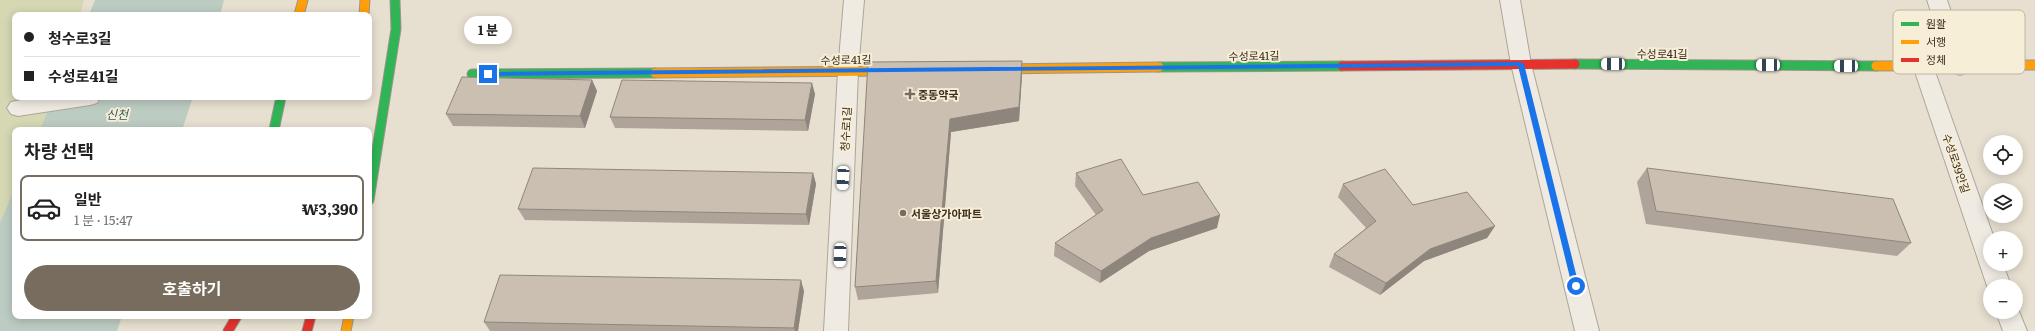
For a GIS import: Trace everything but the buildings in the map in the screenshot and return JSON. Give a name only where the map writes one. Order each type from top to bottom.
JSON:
[{"type":"street","points":[[301,12],[303,0]]},
{"type":"street","points":[[364,12],[365,0]]},
{"type":"street","points":[[395,0],[396,29]]},
{"type":"street","points":[[372,181],[402,0]]},
{"type":"street","name":"청수로1길","points":[[836,331],[848,71],[854,0]]},
{"type":"street","points":[[1510,0],[1520,64],[1587,331]]},
{"type":"street","points":[[1937,0],[1940,10]]},
{"type":"street","name":"수성로41길","points":[[980,70],[1520,64],[1893,66]]},
{"type":"street","name":"수성로41길","points":[[2025,65],[2035,65]]},
{"type":"street","name":"수성로41길","points":[[472,74],[910,70]]},
{"type":"street","name":"수성로39안길","points":[[1926,74],[1983,240]]},
{"type":"street","points":[[18,108],[70,100]]},
{"type":"street","points":[[275,127],[280,100]]},
{"type":"street","points":[[228,331],[230,319]]},
{"type":"street","points":[[228,331],[235,319]]},
{"type":"street","points":[[307,331],[309,319]]},
{"type":"street","points":[[346,331],[348,319]]},
{"type":"street","points":[[2010,319],[2014,331]]},
{"type":"green space","points":[[0,0],[84,0],[81,12],[12,12],[12,100],[54,100],[44,127],[12,127],[12,210],[0,240]]},
{"type":"water","points":[[95,0],[224,0],[221,12],[90,12]]},
{"type":"water","name":"신천","points":[[53,100],[192,100],[183,127],[41,127]]},
{"type":"water","points":[[12,195],[12,319],[121,319],[117,331],[0,331],[0,223]]},
{"type":"traffic: fast","points":[[372,181],[396,29],[395,0]]},
{"type":"traffic: fast","points":[[1575,64],[1876,66]]},
{"type":"traffic: fast","points":[[1159,67],[1342,66]]},
{"type":"traffic: fast","points":[[472,74],[655,73]]},
{"type":"traffic: fast","points":[[275,127],[280,100]]},
{"type":"traffic: slow","points":[[300,12],[303,0]]},
{"type":"traffic: slow","points":[[364,12],[365,0]]},
{"type":"traffic: slow","points":[[2025,65],[2035,65]]},
{"type":"traffic: slow","points":[[1876,66],[1893,66]]},
{"type":"traffic: slow","points":[[992,69],[1159,67]]},
{"type":"traffic: slow","points":[[655,73],[897,71]]},
{"type":"traffic: slow","points":[[346,331],[348,319]]},
{"type":"traffic: jam","points":[[1342,66],[1575,64]]},
{"type":"traffic: jam","points":[[228,331],[235,319]]},
{"type":"traffic: jam","points":[[307,331],[310,319]]},
{"type":"place","name":"중동약국","points":[[910,94]]},
{"type":"place","name":"서울상가아파트","points":[[903,213]]},
{"type":"route","points":[[488,74],[1520,64],[1576,286]]}]
